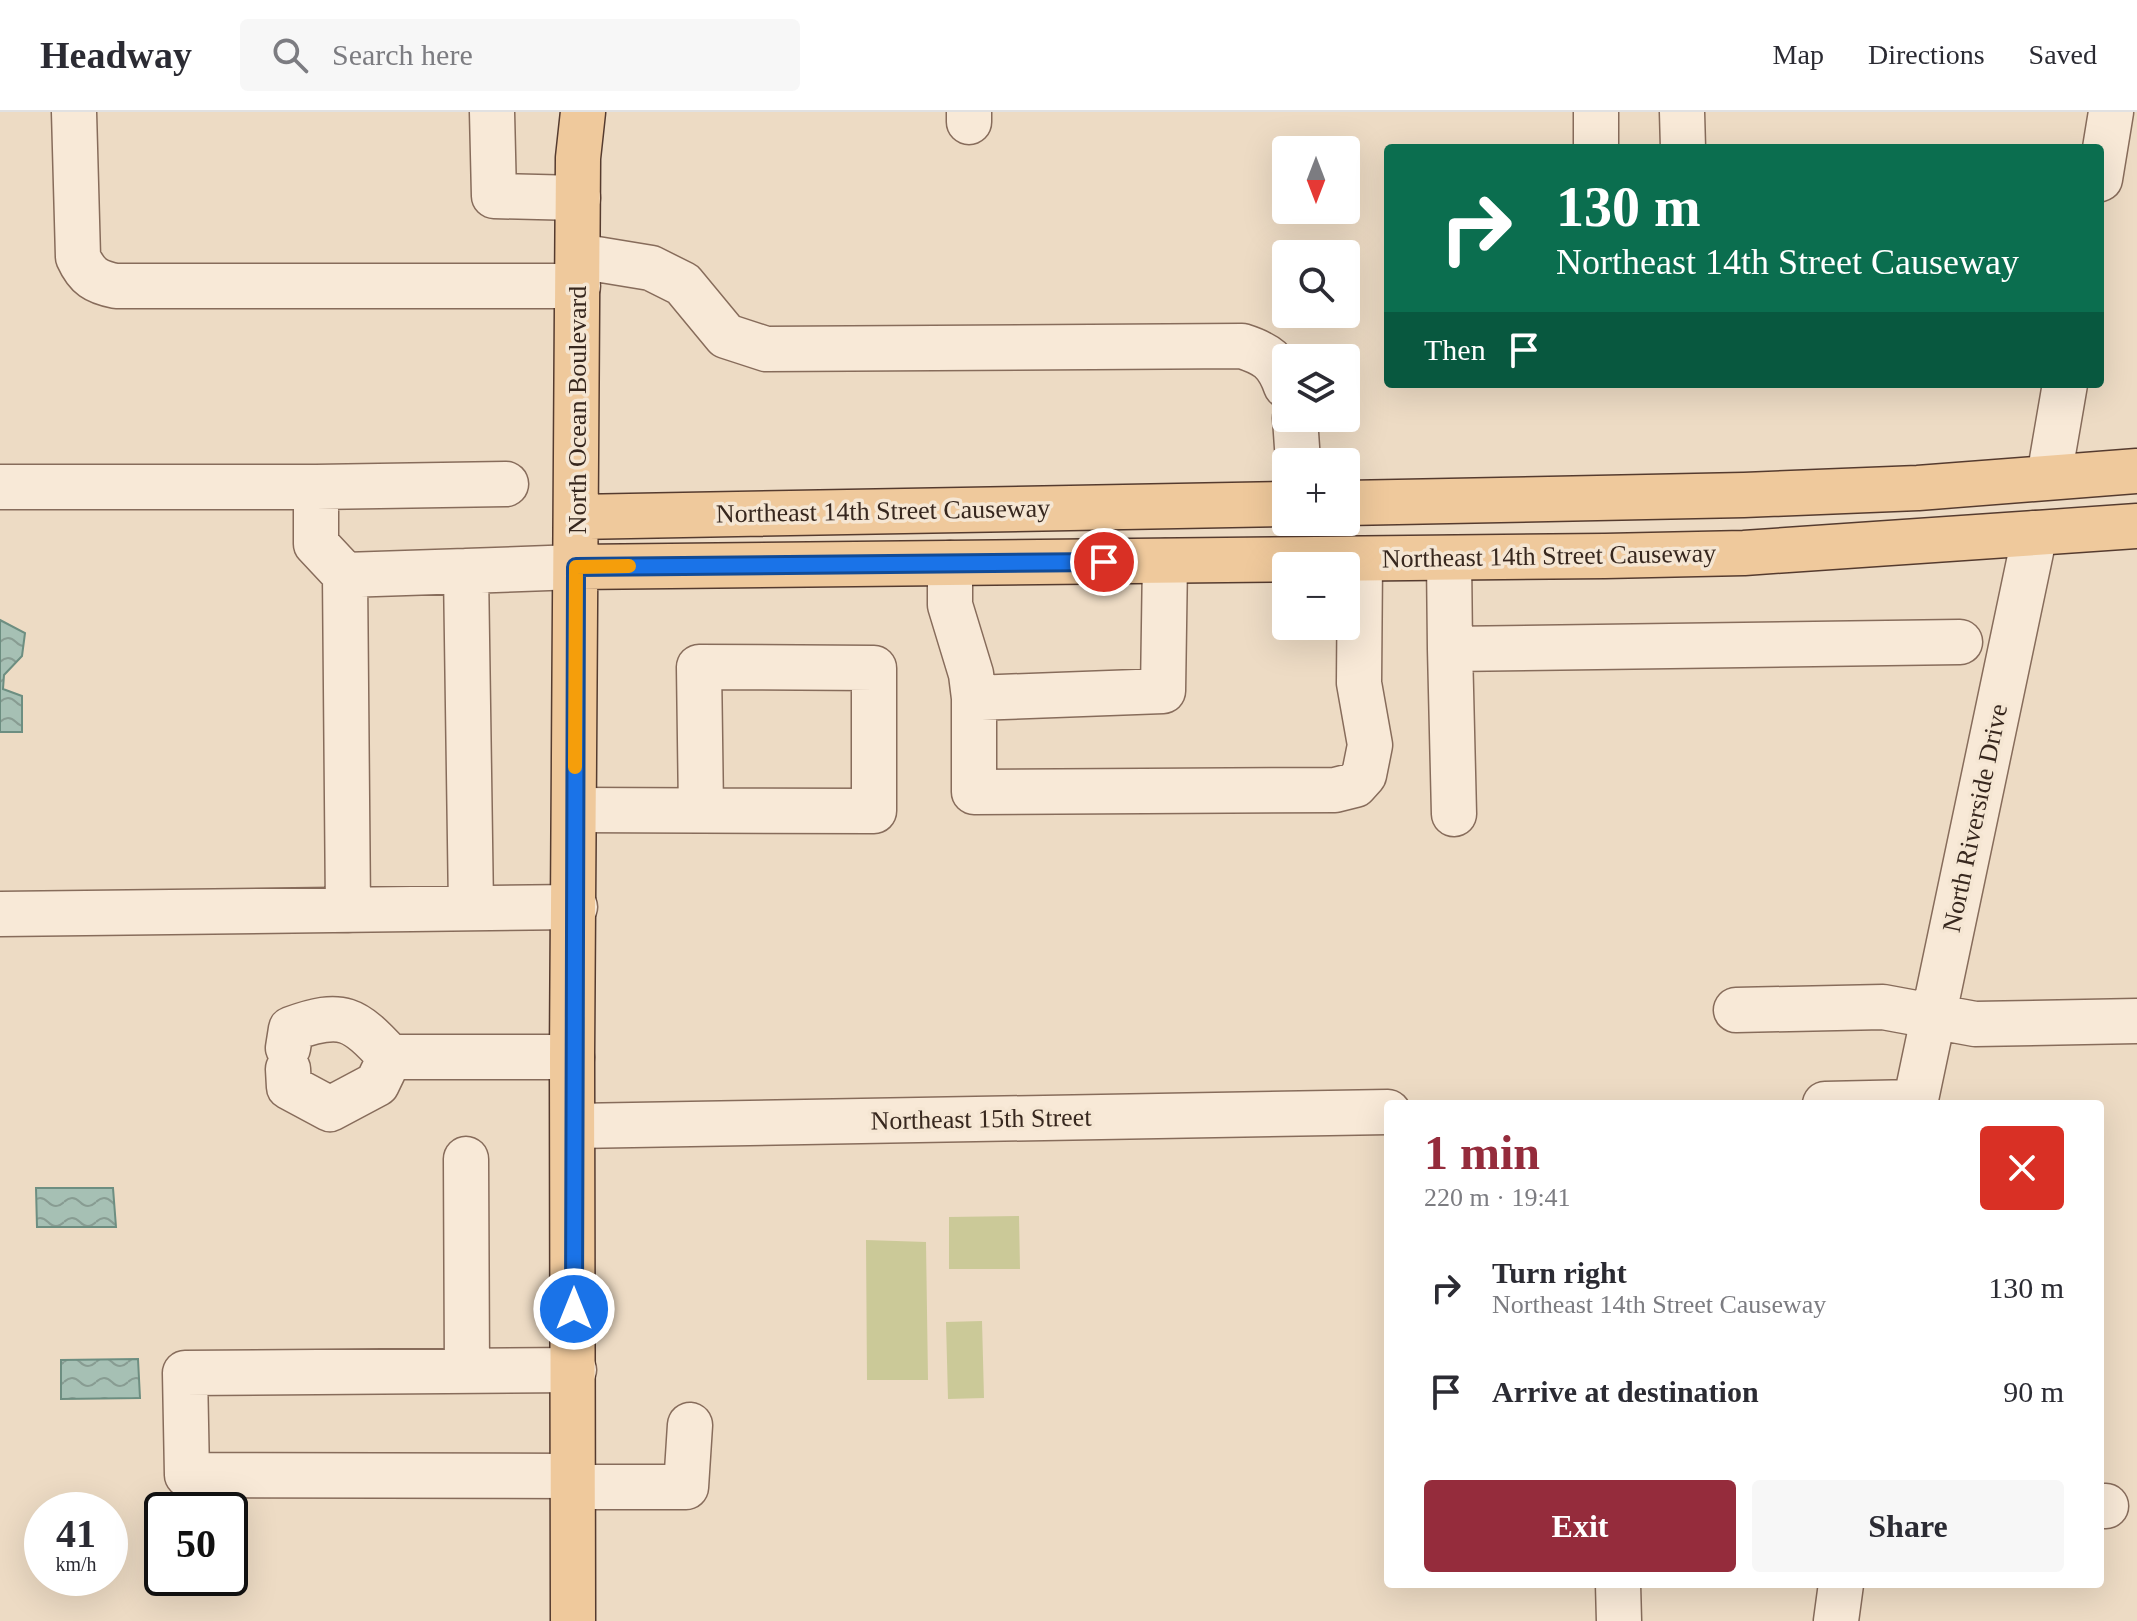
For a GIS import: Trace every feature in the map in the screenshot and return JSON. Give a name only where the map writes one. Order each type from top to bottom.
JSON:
[{"type":"main road","name":"North Ocean Boulevard","points":[[573,1621],[572,1057],[578,198],[583,112]]},
{"type":"main road","points":[[1360,503],[1744,495],[1918,488],[2137,471]]},
{"type":"main road","name":"Northeast 14th Street Causeway","points":[[576,517],[1272,504]]},
{"type":"main road","name":"Northeast 14th Street Causeway","points":[[1360,559],[1744,553],[2137,526]]},
{"type":"main road","name":"Northeast 14th Street Causeway","points":[[576,567],[1272,560]]},
{"type":"street","points":[[74,112],[78,257],[85,273],[97,282],[116,286],[651,268],[683,284],[726,336],[766,349],[1242,346],[1264,353],[1272,360]]},
{"type":"street","points":[[492,112],[494,196],[578,198]]},
{"type":"street","points":[[1596,112],[1596,144]]},
{"type":"street","points":[[1682,112],[1683,144]]},
{"type":"street","points":[[2104,155],[2111,112]]},
{"type":"street","points":[[2049,477],[2064,388]]},
{"type":"street","points":[[0,487],[506,484]]},
{"type":"street","points":[[316,487],[316,544],[345,575],[348,910]]},
{"type":"street","name":"North Riverside Drive","points":[[1916,1100],[2035,533]]},
{"type":"street","points":[[1449,558],[1454,814]]},
{"type":"street","points":[[974,698],[1163,691],[1165,561]]},
{"type":"street","points":[[950,563],[950,605],[971,674],[974,698],[974,792],[1335,790],[1355,785],[1364,775],[1370,745],[1359,683],[1359,640]]},
{"type":"street","points":[[345,575],[576,567]]},
{"type":"street","points":[[466,571],[471,908]]},
{"type":"street","points":[[1450,649],[1960,642]]},
{"type":"street","points":[[575,810],[874,811],[874,668],[699,667],[701,810]]},
{"type":"street","points":[[0,914],[575,907]]},
{"type":"street","points":[[1736,1010],[1883,1007],[1975,1024],[2137,1021]]},
{"type":"street","points":[[390,1057],[377,1084],[330,1109],[289,1087],[291,1029],[325,1017],[362,1026],[390,1057],[572,1057]]},
{"type":"street","name":"Northeast 15th Street","points":[[574,1126],[1384,1112]]},
{"type":"street","points":[[466,1159],[467,1371]]},
{"type":"street","points":[[574,1370],[185,1373],[187,1475],[574,1481],[686,1487],[690,1425]]},
{"type":"street","points":[[1618,1588],[1619,1621]]},
{"type":"street","points":[[1836,1621],[1840,1588]]},
{"type":"shaded area","points":[[1019,1216],[1020,1269],[949,1269],[949,1217]]},
{"type":"shaded area","points":[[866,1240],[926,1242],[928,1380],[867,1380]]},
{"type":"shaded area","points":[[982,1321],[984,1398],[948,1399],[946,1322]]},
{"type":"water","points":[[0,620],[25,633],[22,656],[4,675],[3,689],[22,696],[22,732],[0,732]]},
{"type":"water","points":[[36,1188],[113,1188],[116,1227],[37,1227]]},
{"type":"water","points":[[138,1359],[140,1398],[61,1399],[61,1360]]},
{"type":"slow traffic","points":[[575,767],[576,567],[629,566]]},
{"type":"route","points":[[574,1309],[572,1057],[576,567],[1104,562]]}]
